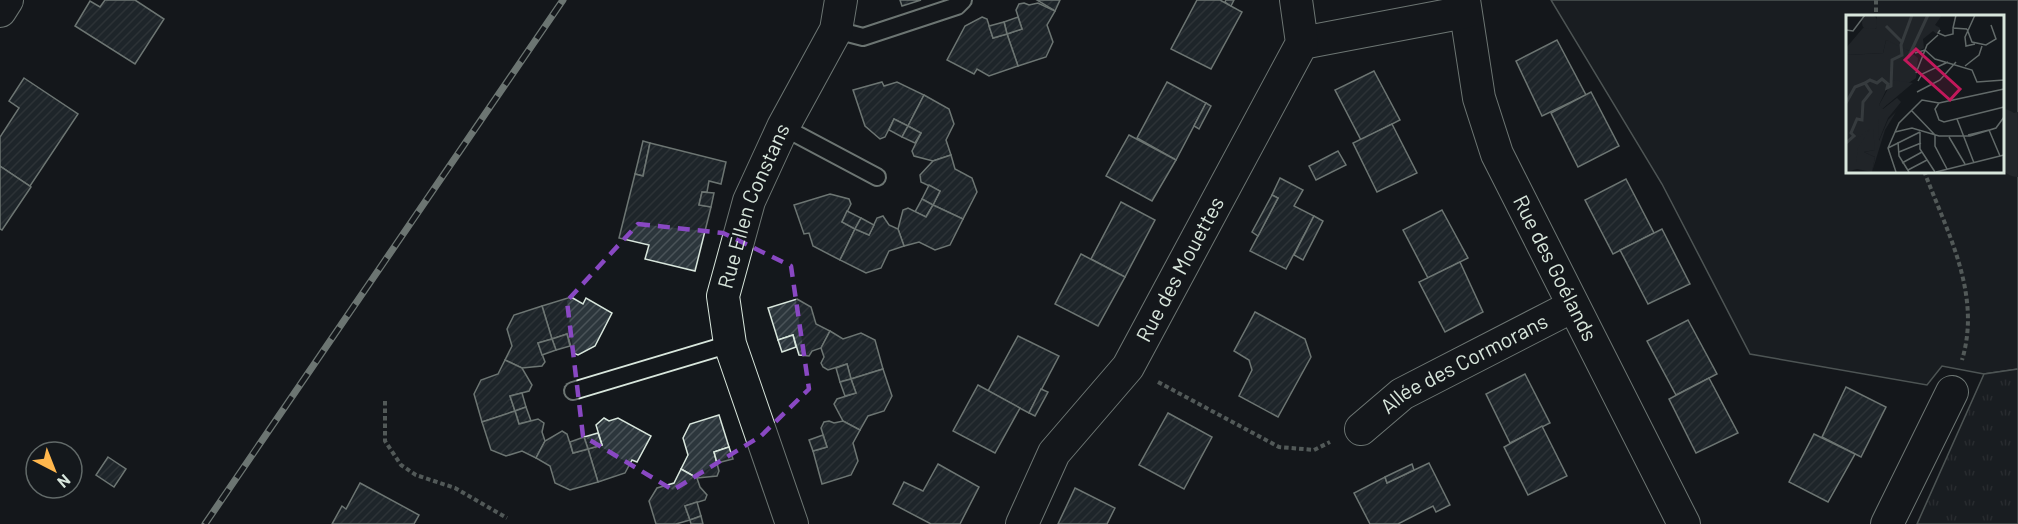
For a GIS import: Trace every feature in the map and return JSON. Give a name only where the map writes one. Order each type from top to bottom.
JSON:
[{"type":"street","points":[[0,11],[7,0]]},
{"type":"street","name":"Rue Ellen Constans","points":[[792,524],[730,344],[723,296],[749,201],[783,127],[836,30],[841,0]]},
{"type":"street","points":[[1296,0],[1302,43],[1465,6]]},
{"type":"street","name":"Rue des Goélands","points":[[1465,6],[1479,98],[1497,154],[1684,524]]},
{"type":"street","name":"Rue des Mouettes","points":[[1022,524],[1054,453],[1128,366],[1302,43]]},
{"type":"street","name":"Allée des Cormorans","points":[[1361,429],[1402,394],[1573,306]]},
{"type":"street","points":[[1887,524],[1952,392]]},
{"type":"lane","points":[[836,30],[863,37],[957,6],[963,0]]},
{"type":"lane","points":[[783,127],[877,177]]},
{"type":"lane","points":[[573,391],[730,344]]},
{"type":"path","points":[[1924,172],[1966,281],[1969,336],[1952,392]]},
{"type":"path","points":[[1128,366],[1279,447],[1314,450],[1361,429]]},
{"type":"path","points":[[385,401],[385,441],[401,465],[416,475],[455,488],[507,518]]},
{"type":"highlighted area","points":[[638,224],[723,233],[791,266],[809,389],[761,436],[673,490],[583,436],[567,301]]},
{"type":"green space","points":[[1551,0],[2018,0],[2018,369],[1984,374],[1942,366],[1927,385],[1750,354],[1662,184]]},
{"type":"green space","points":[[2018,369],[2018,524],[1917,524],[1984,374]]},
{"type":"building","points":[[105,0],[135,0],[164,19],[135,64],[75,26],[90,1],[100,7]]},
{"type":"building","points":[[900,0],[921,0],[902,6]]},
{"type":"building","points":[[1037,0],[1060,0],[1055,11]]},
{"type":"building","points":[[1197,0],[1220,0],[1242,12],[1211,69],[1171,49]]},
{"type":"building","points":[[1234,0],[1231,6],[1225,2]]},
{"type":"building","points":[[1038,3],[1055,11],[1047,25],[1053,42],[1046,57],[1018,66],[1007,34],[1022,29],[1016,10],[1019,4],[1029,5]]},
{"type":"building","points":[[982,17],[987,19],[993,38],[1007,34],[1018,66],[989,76],[977,69],[974,74],[947,60],[965,26]]},
{"type":"building","points":[[1018,17],[1022,29],[1007,34],[1004,22]]},
{"type":"building","points":[[1004,22],[1007,34],[993,38],[989,26]]},
{"type":"building","points":[[1557,40],[1586,95],[1542,116],[1516,61]]},
{"type":"building","points":[[1374,71],[1400,120],[1361,140],[1335,90]]},
{"type":"building","points":[[24,78],[78,114],[30,186],[0,166],[0,137],[19,108],[9,101]]},
{"type":"building","points":[[882,82],[884,86],[897,82],[924,95],[908,126],[894,119],[885,137],[880,139],[865,126],[853,90]]},
{"type":"building","points":[[1167,82],[1206,103],[1176,160],[1137,138]]},
{"type":"building","points":[[1591,92],[1619,146],[1578,167],[1551,113]]},
{"type":"building","points":[[924,95],[949,109],[954,124],[946,140],[951,155],[933,161],[914,156],[912,151],[921,133],[908,126]]},
{"type":"building","points":[[1206,103],[1211,106],[1199,129],[1194,126]]},
{"type":"building","points":[[894,119],[908,126],[902,137],[889,130]]},
{"type":"building","points":[[1392,124],[1417,173],[1377,192],[1353,143]]},
{"type":"building","points":[[908,126],[921,133],[915,143],[902,137]]},
{"type":"building","points":[[1129,135],[1176,160],[1152,201],[1106,176]]},
{"type":"building","points":[[643,141],[650,143],[643,176],[635,174]]},
{"type":"building","points":[[650,143],[726,162],[721,184],[709,181],[707,192],[702,192],[699,205],[711,207],[695,271],[645,259],[649,245],[619,238],[635,174],[643,176]]},
{"type":"building","points":[[1338,151],[1346,165],[1316,180],[1309,166]]},
{"type":"building","points":[[951,155],[955,169],[972,178],[977,192],[963,219],[933,205],[940,191],[921,182],[920,175],[933,161]]},
{"type":"building","points":[[0,166],[31,187],[2,230],[0,229]]},
{"type":"building","points":[[1280,178],[1303,190],[1294,206],[1314,216],[1286,269],[1250,251],[1278,198],[1272,195]]},
{"type":"building","points":[[1626,179],[1654,233],[1613,254],[1585,200]]},
{"type":"building","points":[[929,185],[940,191],[933,205],[922,199]]},
{"type":"building","points":[[702,192],[714,193],[711,207],[699,205]]},
{"type":"building","points":[[830,194],[849,199],[851,204],[842,222],[855,229],[840,260],[813,246],[809,233],[804,234],[794,205]]},
{"type":"building","points":[[1272,195],[1278,198],[1258,236],[1252,232]]},
{"type":"building","points":[[922,199],[933,205],[926,217],[915,212]]},
{"type":"building","points":[[1121,202],[1155,220],[1125,277],[1091,259]]},
{"type":"building","points":[[933,205],[963,219],[950,245],[935,250],[919,242],[904,246],[898,229],[903,210],[908,208],[926,217]]},
{"type":"building","points":[[1442,210],[1468,258],[1428,278],[1403,230]]},
{"type":"building","points":[[847,211],[861,218],[855,229],[842,222]]},
{"type":"building","points":[[883,216],[889,225],[898,229],[904,246],[889,251],[881,268],[866,273],[840,260],[855,229],[869,235],[877,218]]},
{"type":"building","points":[[1314,216],[1323,221],[1303,260],[1294,255]]},
{"type":"building","points":[[861,218],[874,225],[869,235],[855,229]]},
{"type":"building","points":[[1662,229],[1690,284],[1648,304],[1620,250]]},
{"type":"building","points":[[1081,254],[1125,277],[1098,326],[1055,304]]},
{"type":"building","points":[[1460,262],[1483,312],[1445,332],[1419,282]]},
{"type":"building","points":[[571,297],[583,304],[586,298],[612,313],[595,346],[578,355],[573,353],[567,334],[552,339],[542,306]]},
{"type":"building","points":[[797,299],[811,307],[816,324],[830,331],[821,348],[812,351],[809,356],[799,355],[793,335],[778,340],[768,308]]},
{"type":"building","points":[[542,306],[552,339],[538,343],[545,362],[542,366],[522,368],[505,360],[512,346],[507,329],[514,315]]},
{"type":"building","points":[[1255,312],[1305,339],[1311,357],[1278,417],[1239,396],[1252,370],[1249,360],[1234,351]]},
{"type":"building","points":[[1688,320],[1717,374],[1676,395],[1647,341]]},
{"type":"building","points":[[830,331],[843,339],[861,333],[875,340],[883,369],[851,379],[847,364],[828,370],[823,367],[821,363],[824,357],[821,348]]},
{"type":"building","points":[[567,334],[570,346],[556,350],[552,339]]},
{"type":"building","points":[[793,335],[796,347],[782,352],[778,340]]},
{"type":"building","points":[[1018,336],[1059,356],[1029,413],[988,391]]},
{"type":"building","points":[[552,339],[556,350],[542,355],[538,343]]},
{"type":"building","points":[[505,360],[522,368],[532,385],[529,391],[510,396],[515,411],[482,422],[474,394],[481,380],[498,374]]},
{"type":"building","points":[[847,364],[851,379],[840,382],[836,368]]},
{"type":"building","points":[[883,369],[892,396],[884,411],[868,416],[860,430],[843,421],[834,404],[837,399],[856,393],[851,379]]},
{"type":"building","points":[[1525,374],[1550,423],[1510,443],[1486,394]]},
{"type":"building","points":[[1709,378],[1738,433],[1696,453],[1669,399]]},
{"type":"building","points":[[851,379],[856,393],[845,396],[840,382]]},
{"type":"building","points":[[978,385],[1020,408],[995,453],[953,431]]},
{"type":"building","points":[[1846,387],[1886,407],[1861,457],[1822,437]]},
{"type":"building","points":[[1041,389],[1048,392],[1035,416],[1029,413]]},
{"type":"building","points":[[522,393],[526,407],[515,411],[510,396]]},
{"type":"building","points":[[526,407],[531,421],[519,424],[515,411]]},
{"type":"building","points":[[515,411],[519,424],[538,419],[544,423],[542,432],[545,441],[536,458],[522,451],[506,456],[491,450],[482,422]]},
{"type":"building","points":[[1168,413],[1212,437],[1184,489],[1139,465]]},
{"type":"building","points":[[719,415],[729,447],[714,452],[719,471],[717,476],[697,478],[681,469],[688,455],[683,438],[690,424]]},
{"type":"building","points":[[604,418],[609,421],[618,418],[651,436],[637,462],[632,460],[625,473],[598,482],[588,449],[602,445],[596,425]]},
{"type":"building","points":[[843,421],[860,430],[853,443],[858,461],[851,475],[822,484],[813,451],[827,447],[821,428],[824,422],[834,423]]},
{"type":"building","points":[[1542,426],[1567,476],[1528,495],[1504,447]]},
{"type":"building","points":[[562,431],[567,434],[573,453],[588,449],[598,482],[570,490],[555,483],[550,466],[536,458],[545,441]]},
{"type":"building","points":[[598,433],[602,445],[588,449],[584,437]]},
{"type":"building","points":[[1814,434],[1855,454],[1828,502],[1789,482]]},
{"type":"building","points":[[823,435],[827,447],[813,451],[809,440]]},
{"type":"building","points":[[584,437],[588,449],[573,453],[570,442]]},
{"type":"building","points":[[729,447],[733,459],[717,463],[714,452]]},
{"type":"building","points":[[108,457],[126,469],[114,487],[96,475]]},
{"type":"building","points":[[1429,463],[1450,505],[1436,512],[1433,506],[1398,524],[1370,524],[1354,493],[1385,477],[1387,483]]},
{"type":"building","points":[[938,464],[979,487],[960,524],[931,524],[893,504],[904,482],[923,491]]},
{"type":"building","points":[[1412,464],[1414,470],[1387,483],[1385,477]]},
{"type":"building","points":[[681,469],[697,478],[700,487],[707,495],[705,500],[685,506],[690,520],[676,524],[656,524],[649,501],[657,488],[674,483]]},
{"type":"building","points":[[360,483],[419,515],[414,524],[332,524],[342,506],[346,509]]},
{"type":"building","points":[[1075,488],[1115,508],[1107,524],[1058,524]]},
{"type":"building","points":[[697,502],[701,516],[690,520],[685,506]]},
{"type":"building","points":[[701,516],[703,524],[691,524],[690,520]]},
{"type":"waterway","points":[[2003,123],[2018,117]]},
{"type":"waterway","points":[[2003,130],[2018,158]]},
{"type":"railway","points":[[205,524],[563,0]]}]
